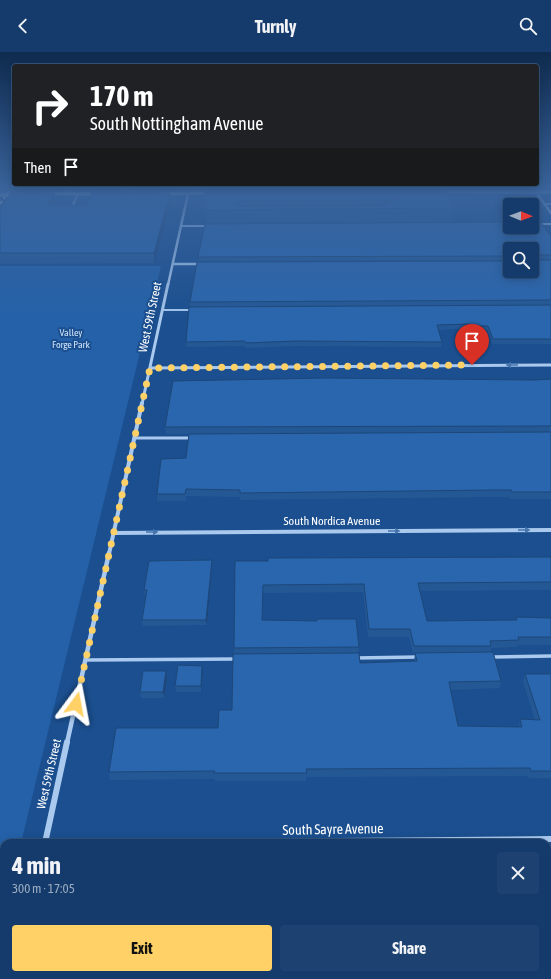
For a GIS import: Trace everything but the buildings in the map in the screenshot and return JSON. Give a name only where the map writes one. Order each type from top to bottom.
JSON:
[{"type":"street","name":"West 59th Street","points":[[46,839],[179,233]]},
{"type":"street","points":[[173,264],[208,264]]},
{"type":"street","points":[[150,368],[551,365]]},
{"type":"street","name":"South Nordica Avenue","points":[[114,533],[551,530]]},
{"type":"lane","points":[[163,310],[200,310]]},
{"type":"lane","points":[[134,438],[193,438]]},
{"type":"lane","points":[[487,657],[551,656]]},
{"type":"lane","points":[[352,658],[424,657]]},
{"type":"lane","points":[[86,660],[241,659]]},
{"type":"green space","name":"Valley Forge Park","points":[[0,266],[161,266],[22,839],[0,839]]},
{"type":"route","points":[[76,704],[150,368],[472,365]]}]
